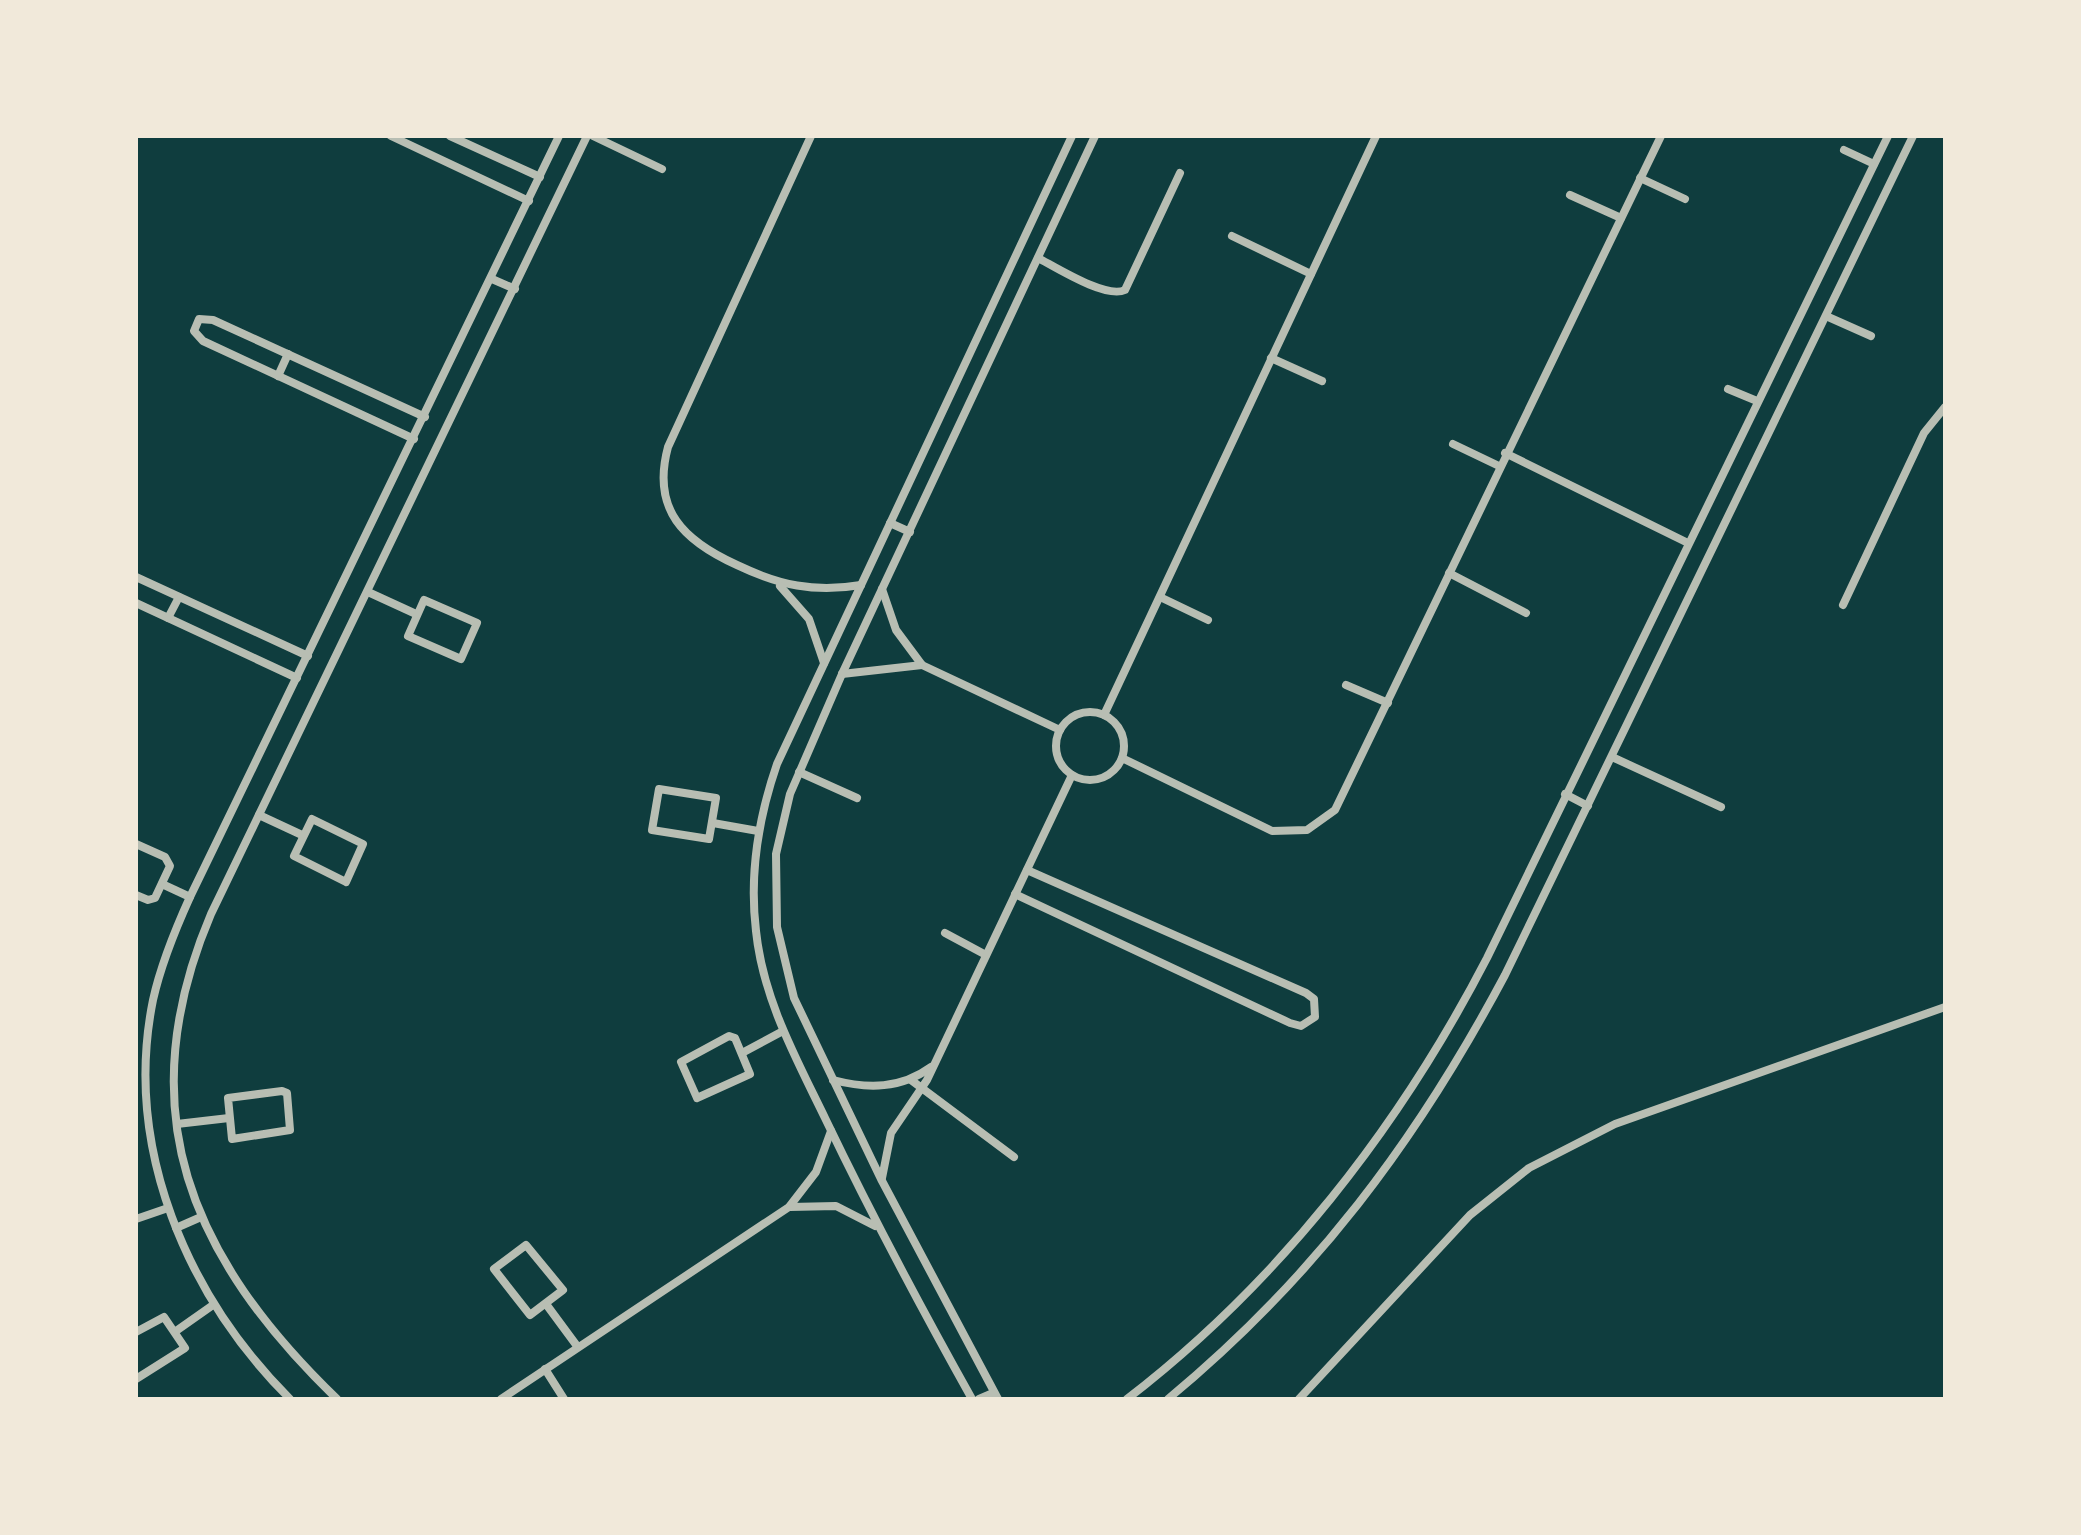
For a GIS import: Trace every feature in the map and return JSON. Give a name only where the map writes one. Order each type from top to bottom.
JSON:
[{"type":"street","points":[[391,136],[529,201]]},
{"type":"street","points":[[450,136],[540,177]]},
{"type":"street","points":[[290,1399],[247,1352],[213,1305],[168,1208],[154,1154],[148,1105],[146,1062],[153,1000],[170,944],[190,897],[559,136]]},
{"type":"street","points":[[337,1399],[250,1303],[217,1252],[201,1217],[186,1171],[177,1124],[175,1056],[181,1006],[190,969],[211,914],[590,136],[662,169]]},
{"type":"street","points":[[811,136],[668,447],[663,472],[670,509],[692,540],[777,583],[818,589],[861,585]]},
{"type":"street","points":[[972,1399],[877,1228],[783,1031],[767,986],[756,934],[753,881],[758,831],[777,764],[1072,136]]},
{"type":"street","points":[[979,1399],[996,1396],[881,1179],[794,998],[777,927],[776,854],[782,817],[842,674],[1095,136]]},
{"type":"street","points":[[1104,715],[1376,136]]},
{"type":"street","points":[[1122,758],[1272,831],[1295,833],[1318,826],[1335,810],[1505,453],[1661,136]]},
{"type":"street","points":[[1127,1399],[1191,1346],[1257,1281],[1368,1152],[1461,1009],[1888,136]]},
{"type":"street","points":[[1168,1399],[1284,1293],[1382,1178],[1476,1031],[1913,136]]},
{"type":"street","points":[[1844,150],[1874,164]]},
{"type":"street","points":[[1038,258],[1104,291],[1119,293],[1125,290],[1180,173]]},
{"type":"street","points":[[1640,178],[1685,199]]},
{"type":"street","points":[[1570,195],[1621,218]]},
{"type":"street","points":[[1232,236],[1311,274]]},
{"type":"street","points":[[492,279],[515,289]]},
{"type":"street","points":[[1826,316],[1871,336]]},
{"type":"street","points":[[414,439],[197,338],[195,324],[199,319],[213,320],[425,417]]},
{"type":"street","points":[[278,376],[288,354]]},
{"type":"street","points":[[1271,358],[1322,381]]},
{"type":"street","points":[[1728,389],[1757,401]]},
{"type":"street","points":[[1843,605],[1924,433],[1945,407]]},
{"type":"street","points":[[1453,444],[1499,466]]},
{"type":"street","points":[[1505,453],[1688,543]]},
{"type":"street","points":[[890,523],[910,532]]},
{"type":"street","points":[[1449,573],[1526,613]]},
{"type":"street","points":[[136,577],[308,656]]},
{"type":"street","points":[[777,583],[809,619],[824,664]]},
{"type":"street","points":[[882,589],[896,630],[922,665],[1060,730]]},
{"type":"street","points":[[368,592],[416,614]]},
{"type":"street","points":[[168,618],[179,597]]},
{"type":"street","points":[[1160,597],[1208,620]]},
{"type":"street","points":[[426,600],[475,622],[477,627],[462,658],[409,637],[416,614],[426,600]]},
{"type":"street","points":[[136,603],[297,678]]},
{"type":"street","points":[[842,674],[922,665]]},
{"type":"street","points":[[1346,685],[1388,703]]},
{"type":"street","points":[[1079,713],[1104,715],[1122,733],[1122,758],[1105,777],[1089,780],[1072,775],[1057,755],[1060,730],[1079,713]]},
{"type":"street","points":[[1612,757],[1721,807]]},
{"type":"street","points":[[799,772],[857,798]]},
{"type":"street","points":[[881,1179],[891,1133],[922,1088],[1072,775]]},
{"type":"street","points":[[657,791],[715,797],[713,823],[708,840],[652,830],[657,791]]},
{"type":"street","points":[[1565,794],[1588,806]]},
{"type":"street","points":[[259,815],[302,835]]},
{"type":"street","points":[[315,819],[363,844],[347,881],[295,858],[302,835],[315,819]]},
{"type":"street","points":[[713,823],[758,831]]},
{"type":"street","points":[[136,844],[167,859],[170,866],[152,900],[136,895]]},
{"type":"street","points":[[1015,894],[1290,1023],[1301,1026],[1315,1017],[1314,999],[1306,993],[1027,870]]},
{"type":"street","points":[[162,884],[190,897]]},
{"type":"street","points":[[945,933],[986,955]]},
{"type":"street","points":[[1299,1399],[1470,1215],[1529,1168],[1615,1124],[1945,1007]]},
{"type":"street","points":[[742,1053],[783,1031]]},
{"type":"street","points":[[731,1036],[742,1053],[749,1075],[696,1097],[681,1062],[731,1036]]},
{"type":"street","points":[[833,1080],[883,1086],[911,1080],[932,1066]]},
{"type":"street","points":[[911,1080],[1014,1157]]},
{"type":"street","points":[[287,1093],[290,1130],[235,1140],[229,1118],[229,1098],[287,1093]]},
{"type":"street","points":[[136,1106],[148,1105]]},
{"type":"street","points":[[177,1124],[229,1118]]},
{"type":"street","points":[[501,1399],[789,1207],[816,1172],[831,1130]]},
{"type":"street","points":[[789,1207],[836,1206],[865,1218],[877,1228]]},
{"type":"street","points":[[136,1219],[168,1208]]},
{"type":"street","points":[[176,1228],[201,1217]]},
{"type":"street","points":[[522,1246],[528,1247],[563,1288],[546,1304],[528,1314],[495,1267],[522,1246]]},
{"type":"street","points":[[546,1304],[577,1346]]},
{"type":"street","points":[[176,1331],[213,1305]]},
{"type":"street","points":[[136,1332],[161,1317],[168,1319],[184,1345],[183,1351],[136,1379]]},
{"type":"street","points":[[545,1369],[564,1399]]}]
